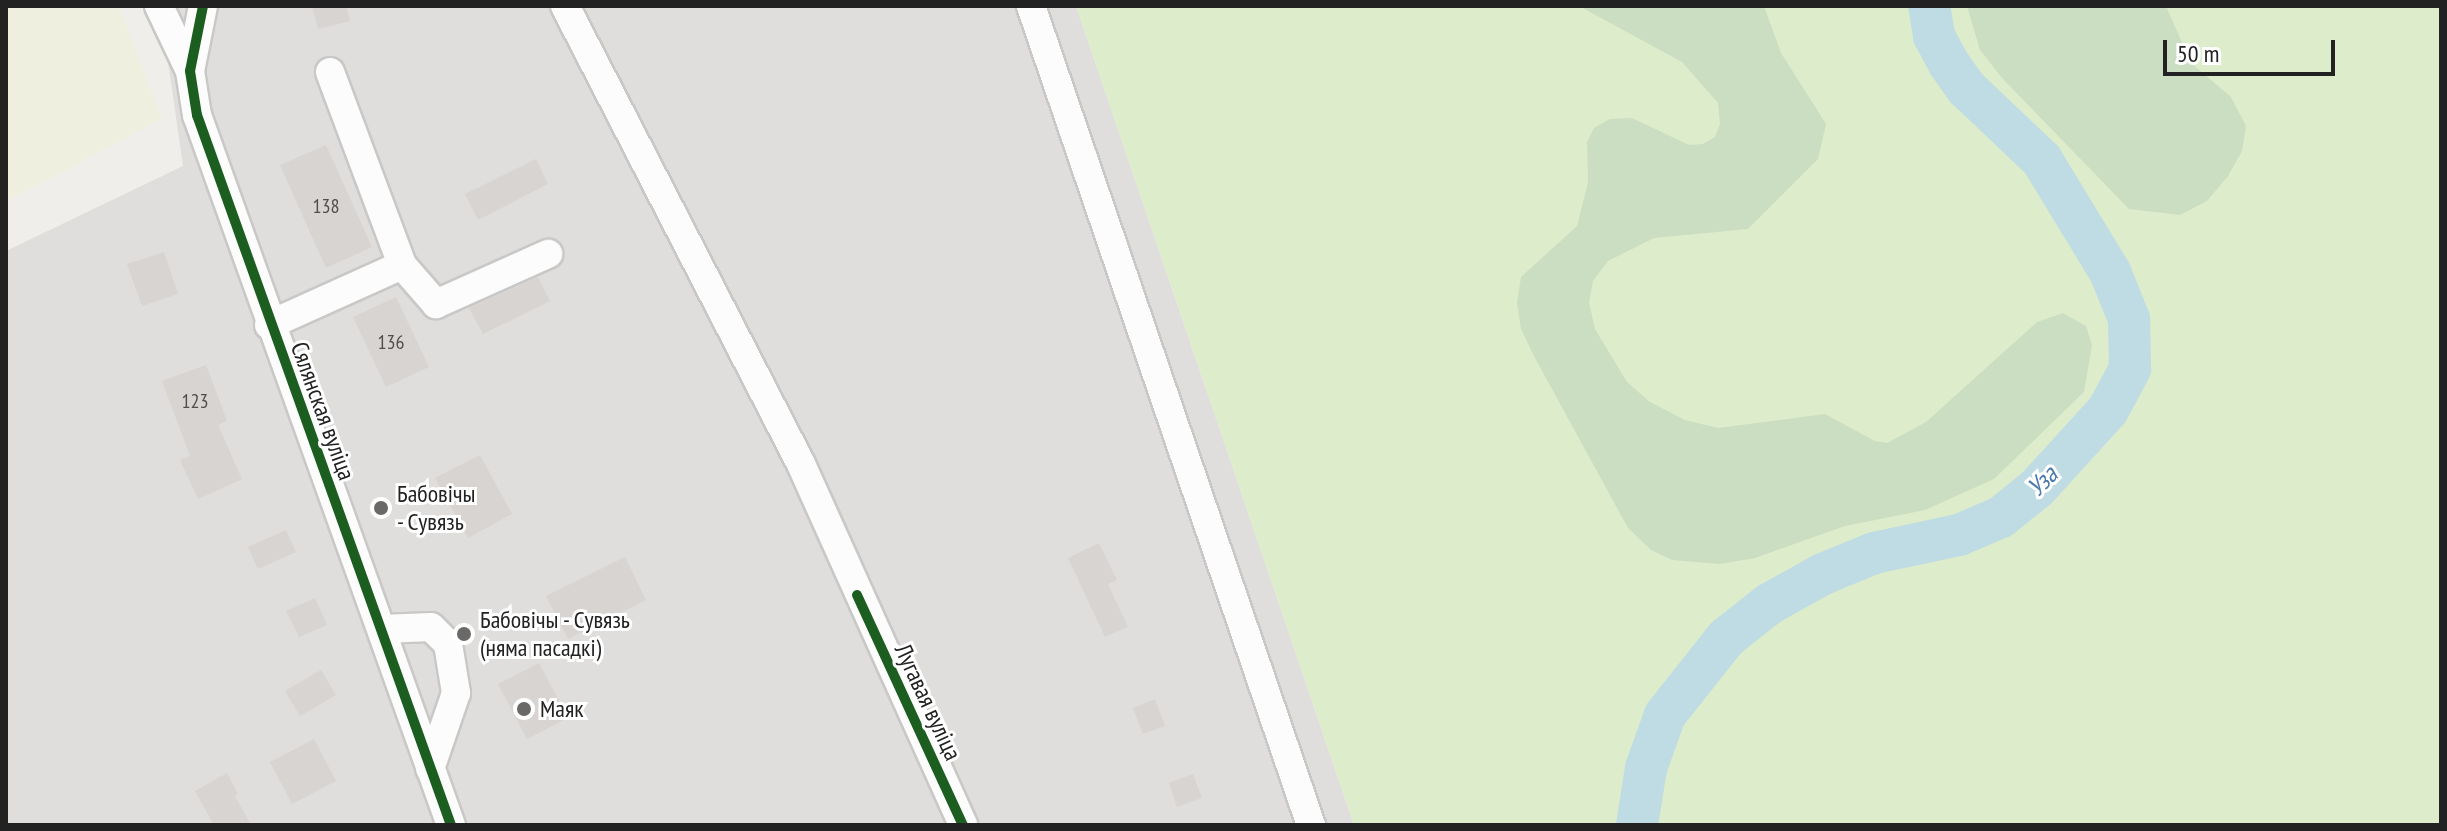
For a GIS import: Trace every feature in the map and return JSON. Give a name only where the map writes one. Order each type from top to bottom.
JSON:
[{"type":"street","points":[[159,6],[190,71]]},
{"type":"street","name":"Сялянская вуліца","points":[[203,6],[190,71],[197,115],[269,325],[451,825]]},
{"type":"street","name":"Лугавая вуліца","points":[[565,6],[801,464],[857,595],[963,825]]},
{"type":"street","points":[[1031,6],[1311,825]]},
{"type":"street","points":[[330,72],[402,265],[436,304],[548,254]]},
{"type":"street","points":[[269,325],[402,265]]},
{"type":"street","points":[[382,629],[431,627],[448,644],[456,693],[430,769]]},
{"type":"shaded area","points":[[160,6],[1076,6],[1354,825],[6,825],[6,251],[183,166]]},
{"type":"green space","points":[[6,6],[119,6],[162,119],[6,202]]},
{"type":"green space","points":[[1076,6],[1919,6],[1927,50],[1939,74],[2038,178],[2093,267],[2113,320],[2115,346],[2106,388],[2083,422],[2031,479],[1993,509],[1825,560],[1764,591],[1711,632],[1647,717],[1635,747],[1623,825],[1354,825]]},
{"type":"green space","points":[[1579,6],[1764,6],[1781,53],[1826,124],[1818,159],[1748,229],[1654,238],[1608,261],[1593,281],[1589,302],[1595,329],[1627,382],[1650,402],[1685,420],[1718,428],[1825,414],[1875,441],[1887,443],[1926,422],[2037,322],[2063,313],[2086,326],[2092,345],[2084,392],[1994,479],[1925,510],[1845,526],[1755,558],[1720,564],[1672,560],[1651,550],[1628,528],[1535,358],[1521,329],[1517,303],[1521,277],[1577,226],[1588,182],[1587,142],[1594,128],[1610,119],[1632,118],[1689,145],[1703,144],[1715,137],[1720,124],[1718,103],[1682,62]]},
{"type":"green space","points":[[1945,6],[2441,6],[2441,825],[1651,825],[1676,723],[1689,699],[1735,647],[1820,590],[1952,548],[2009,523],[2069,471],[2128,402],[2138,383],[2145,327],[2126,271],[2068,173],[1971,72],[1956,46]]},
{"type":"green space","points":[[1967,6],[2166,6],[2191,63],[2231,97],[2246,126],[2242,151],[2228,176],[2207,201],[2180,215],[2129,209],[2002,78],[1980,50]]},
{"type":"building","points":[[312,6],[346,6],[350,21],[318,29]]},
{"type":"building","points":[[326,145],[372,247],[326,268],[280,165]]},
{"type":"building","points":[[536,159],[548,184],[478,220],[465,194]]},
{"type":"building","points":[[164,252],[178,294],[142,306],[127,264]]},
{"type":"building","points":[[538,277],[550,301],[483,334],[469,308]]},
{"type":"building","points":[[396,297],[429,367],[386,387],[353,317]]},
{"type":"building","points":[[206,365],[227,421],[218,425],[242,479],[198,499],[180,460],[190,456],[162,381]]},
{"type":"building","points":[[480,455],[512,514],[468,538],[435,478]]},
{"type":"building","points":[[286,530],[296,552],[258,569],[248,547]]},
{"type":"building","points":[[1099,543],[1117,580],[1108,584],[1128,627],[1105,637],[1068,558]]},
{"type":"building","points":[[625,557],[646,600],[568,639],[546,596]]},
{"type":"building","points":[[315,598],[327,625],[299,637],[286,611]]},
{"type":"building","points":[[539,663],[568,718],[527,739],[498,684]]},
{"type":"building","points":[[321,670],[336,695],[300,716],[285,691]]},
{"type":"building","points":[[1155,699],[1165,726],[1143,734],[1133,708]]},
{"type":"building","points":[[314,739],[336,781],[292,804],[270,762]]},
{"type":"building","points":[[227,773],[251,825],[214,825],[195,791]]},
{"type":"building","points":[[1193,774],[1202,798],[1177,807],[1169,783]]},
{"type":"waterway","name":"Уза","points":[[1637,825],[1646,768],[1665,715],[1726,638],[1769,604],[1823,574],[1874,553],[1959,535],[2001,517],[2037,488],[2108,410],[2130,369],[2129,319],[2110,272],[2042,160],[1966,88],[1949,64],[1934,36],[1929,6]]},
{"type":"cycle path","points":[[203,6],[190,71],[197,115],[451,825]]},
{"type":"cycle path","points":[[857,595],[963,825]]},
{"type":"place","name":"Бабовічы - Сувязь","points":[[381,508]]},
{"type":"place","name":"Бабовічы - Сувязь (няма пасадкі)","points":[[464,634]]},
{"type":"place","name":"Маяк","points":[[524,709]]}]
